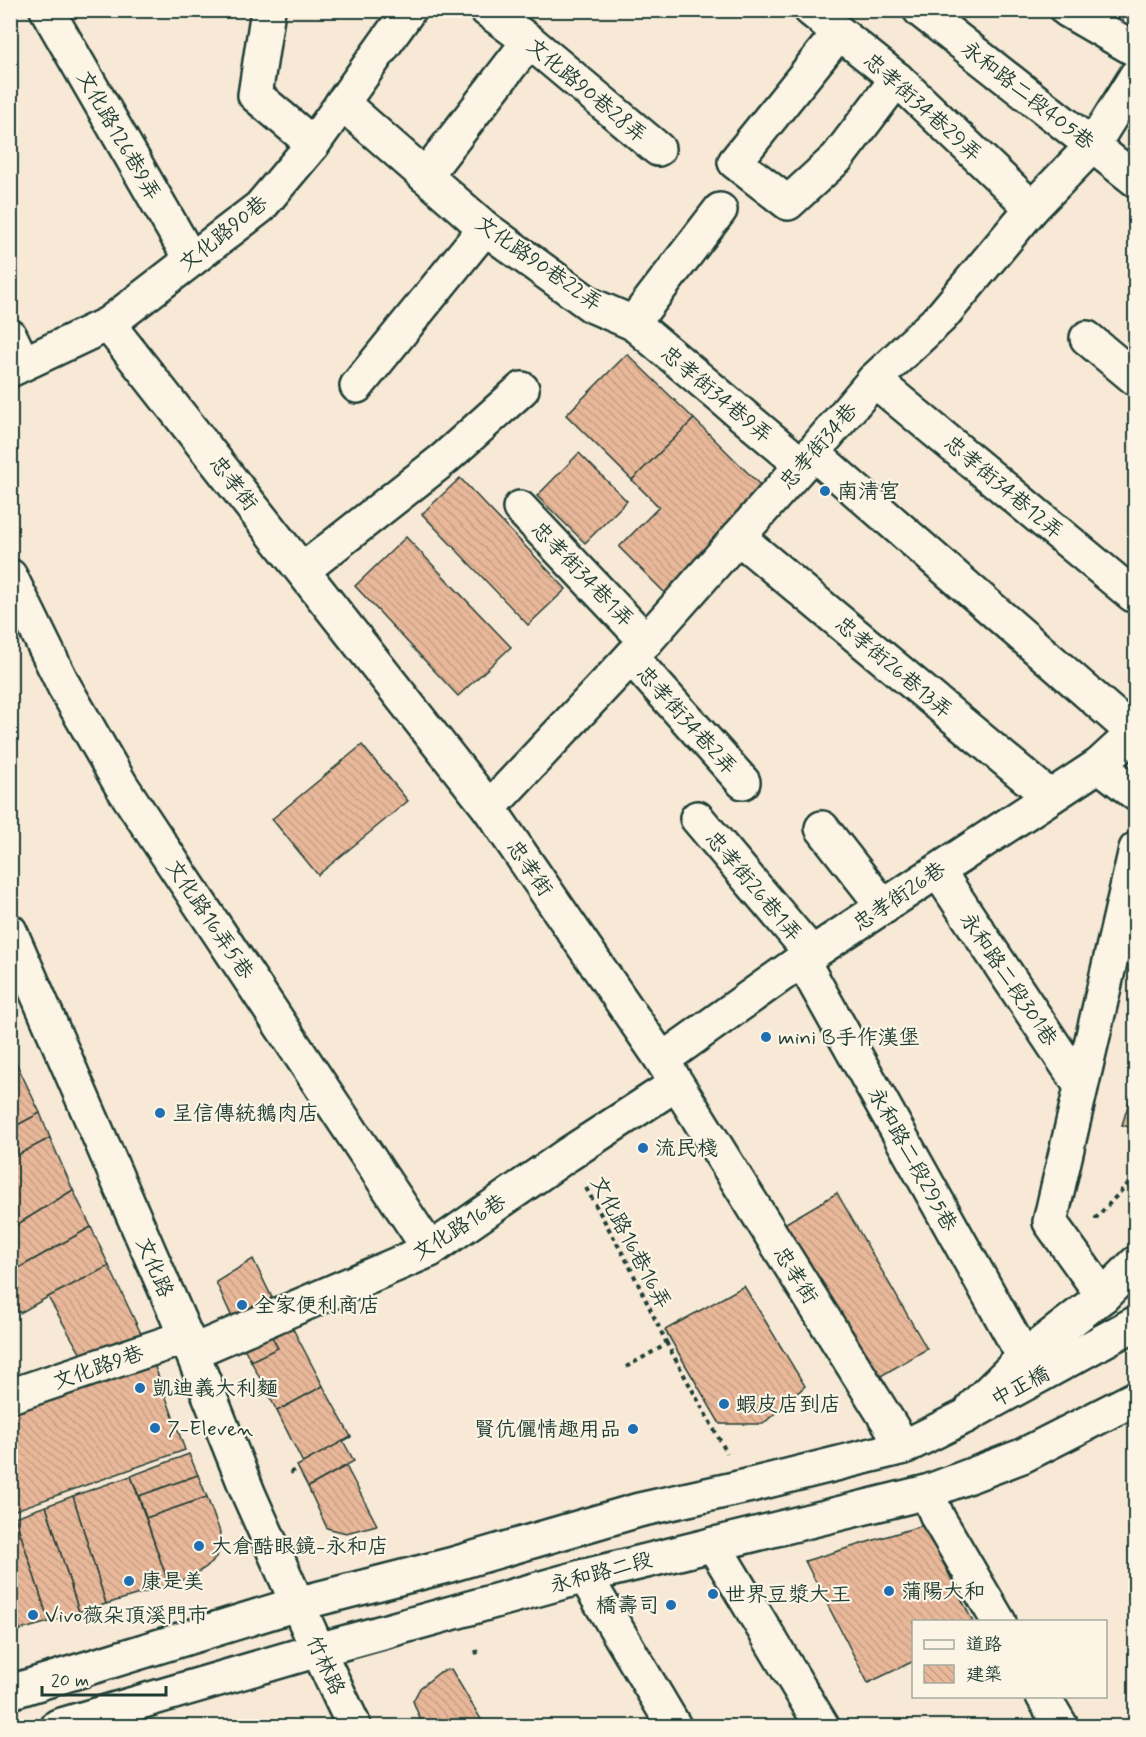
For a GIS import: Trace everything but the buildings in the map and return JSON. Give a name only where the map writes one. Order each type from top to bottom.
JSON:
[{"type":"street","name":"文化路126巷9弄","points":[[47,10],[191,260]]},
{"type":"street","points":[[268,10],[255,95],[313,144]]},
{"type":"street","name":"文化路90巷","points":[[15,356],[108,324],[260,207],[313,144],[409,10]]},
{"type":"street","name":"文化路90巷28弄","points":[[487,10],[529,41],[657,149]]},
{"type":"street","name":"忠孝街34巷29弄","points":[[811,10],[897,79],[1032,208]]},
{"type":"street","name":"永和路二段405巷","points":[[920,10],[1136,180]]},
{"type":"street","points":[[1067,10],[1136,51]]},
{"type":"street","points":[[839,33],[735,162],[788,203],[837,158],[897,79]]},
{"type":"street","points":[[425,176],[529,41]]},
{"type":"street","name":"忠孝街34巷","points":[[489,808],[639,649],[874,380],[941,317],[1032,208],[1093,145],[1136,76]]},
{"type":"street","name":"文化路90巷22弄","points":[[342,103],[485,228],[591,305],[633,323]]},
{"type":"street","points":[[633,323],[720,210]]},
{"type":"street","points":[[357,386],[485,228]]},
{"type":"street","name":"忠孝街34巷9弄","points":[[633,323],[807,459],[1135,732]]},
{"type":"street","name":"忠孝街","points":[[108,324],[489,808],[669,1072],[904,1447]]},
{"type":"street","points":[[1087,338],[1136,379]]},
{"type":"street","name":"忠孝街34巷12弄","points":[[874,380],[1133,595]]},
{"type":"street","points":[[303,570],[444,459],[522,389]]},
{"type":"street","name":"忠孝街34巷1弄","points":[[520,507],[639,649]]},
{"type":"street","name":"忠孝街26巷13弄","points":[[738,537],[1050,797]]},
{"type":"street","name":"文化路16弄5巷","points":[[10,576],[64,686],[121,785],[430,1250]]},
{"type":"street","name":"忠孝街34巷2弄","points":[[639,649],[743,782]]},
{"type":"street","name":"忠孝街26巷","points":[[669,1072],[807,957],[1099,765],[1135,732]]},
{"type":"street","points":[[1099,765],[1136,794]]},
{"type":"street","name":"忠孝街26巷1弄","points":[[697,818],[807,957]]},
{"type":"street","points":[[822,828],[884,907]]},
{"type":"street","name":"永和路二段301巷","points":[[1103,1296],[1050,1222],[1136,849]]},
{"type":"street","name":"永和路二段301巷","points":[[938,871],[1081,1086]]},
{"type":"street","name":"文化路","points":[[10,931],[189,1344],[249,1494],[297,1604]]},
{"type":"street","name":"永和路二段295巷","points":[[807,957],[1024,1357]]},
{"type":"street","name":"文化路16巷","points":[[189,1344],[430,1250],[567,1155],[669,1072]]},
{"type":"street","points":[[964,1417],[1024,1357],[1103,1296],[1136,1263]]},
{"type":"street","name":"中正橋","points":[[904,1447],[964,1417],[1136,1323]]},
{"type":"street","name":"文化路9巷","points":[[10,1396],[189,1344]]},
{"type":"street","name":"永和路二段","points":[[58,1726],[318,1650],[585,1576],[927,1492],[1022,1456],[1136,1398]]},
{"type":"street","points":[[10,1692],[297,1604],[450,1564],[639,1510],[904,1447]]},
{"type":"street","points":[[927,1492],[938,1518],[998,1620]]},
{"type":"street","points":[[713,1544],[822,1726]]},
{"type":"street","points":[[585,1576],[674,1726]]},
{"type":"street","name":"竹林路","points":[[297,1604],[354,1726]]},
{"type":"street","points":[[1044,1698],[1061,1726]]},
{"type":"path","name":"文化路16巷16弄","points":[[567,1155],[629,1265],[667,1344],[747,1486]]},
{"type":"path","points":[[1068,1247],[1136,1176]]},
{"type":"path","points":[[626,1367],[667,1344]]},
{"type":"path","points":[[290,1473],[296,1469]]},
{"type":"path","points":[[476,1650],[478,1658]]},
{"type":"place","name":"南清宮","points":[[825,491]]},
{"type":"place","name":"mini B手作漢堡","points":[[766,1037]]},
{"type":"place","name":"呈信傳統鵝肉店","points":[[160,1113]]},
{"type":"place","name":"流民棧","points":[[643,1148]]},
{"type":"place","name":"全家便利商店","points":[[242,1305]]},
{"type":"place","name":"凱迪義大利麵","points":[[140,1388]]},
{"type":"place","name":"蝦皮店到店","points":[[724,1404]]},
{"type":"place","name":"7-Eleven","points":[[155,1428]]},
{"type":"place","name":"賢伉儷情趣用品","points":[[633,1429]]},
{"type":"place","name":"大倉酷眼鏡-永和店","points":[[199,1546]]},
{"type":"place","name":"康是美","points":[[129,1581]]},
{"type":"place","name":"蒲陽大和","points":[[889,1591]]},
{"type":"place","name":"世界豆漿大王","points":[[713,1594]]},
{"type":"place","name":"橋壽司","points":[[671,1605]]},
{"type":"place","name":"Vivo薇朵頂溪門市","points":[[33,1615]]}]
